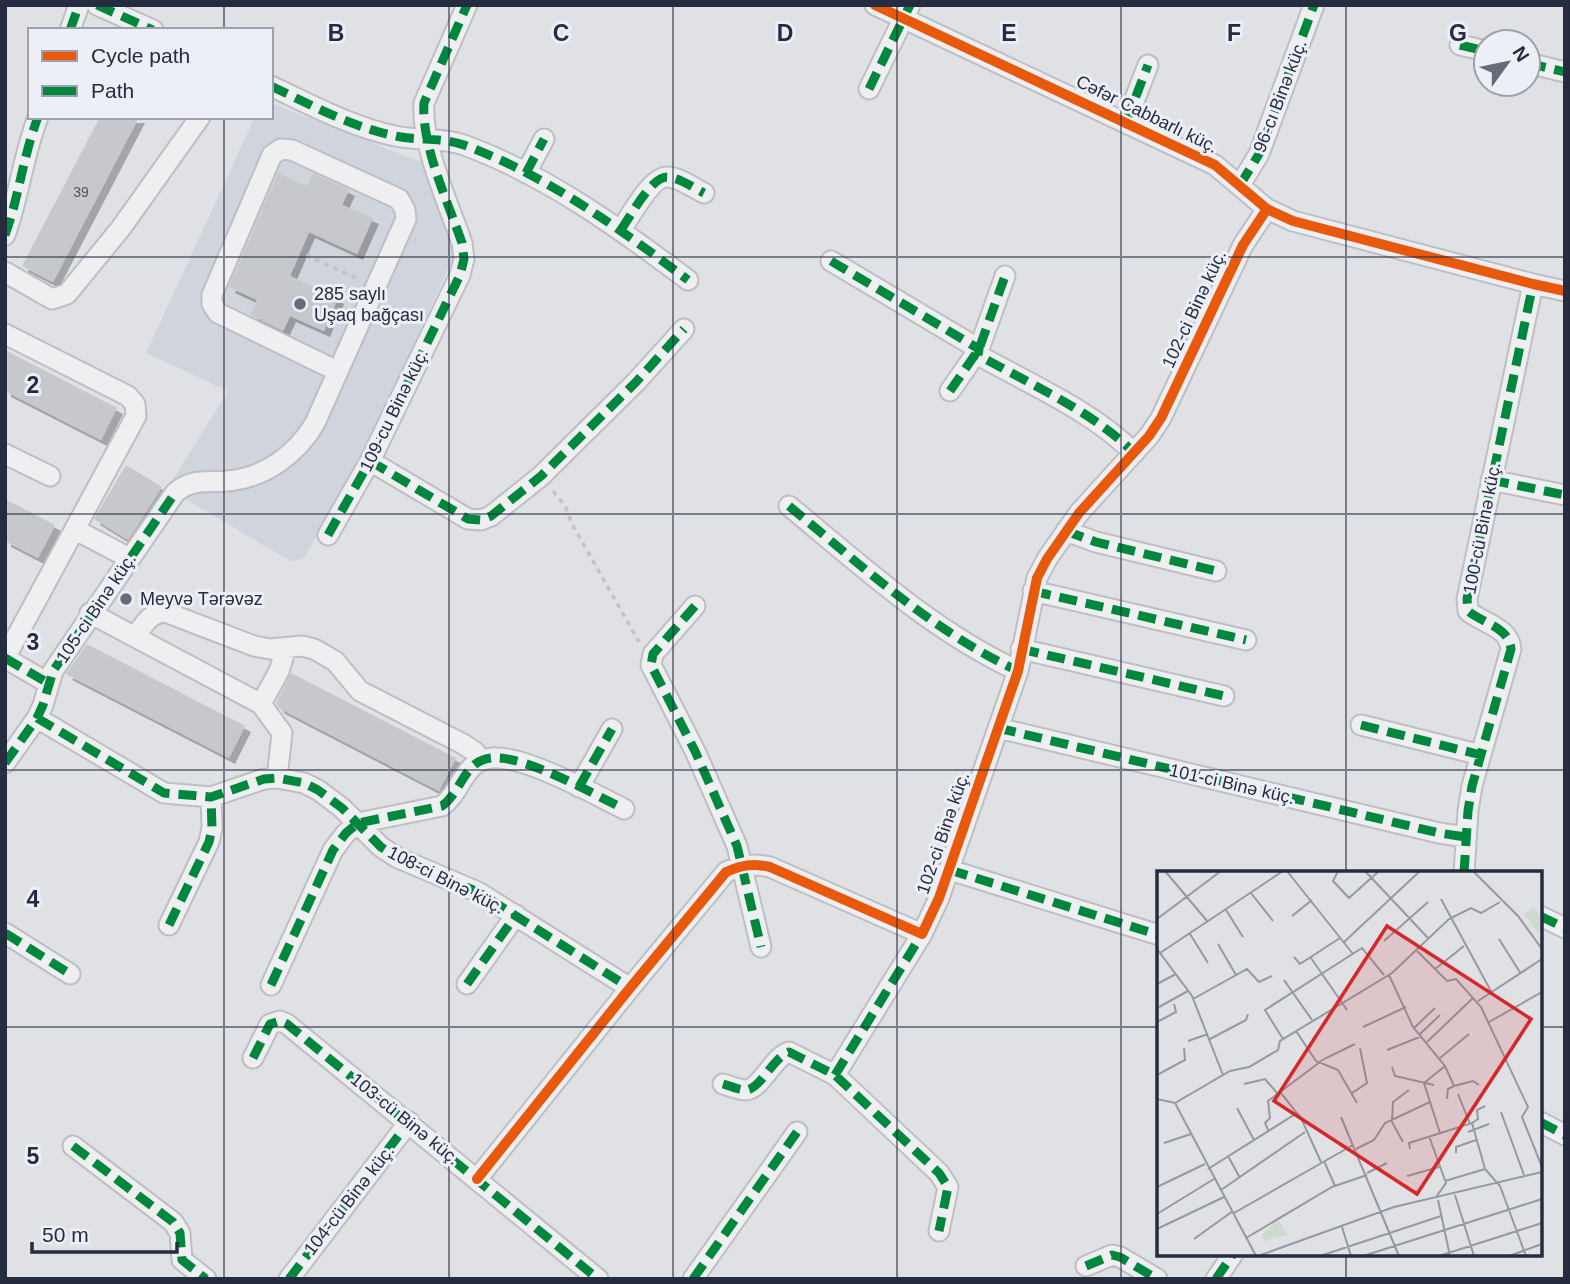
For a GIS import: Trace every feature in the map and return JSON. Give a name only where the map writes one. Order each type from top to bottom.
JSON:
[{"type":"street","points":[[71,28],[79,5]]},
{"type":"street","points":[[97,5],[149,28]]},
{"type":"street","name":"109-cu Binə küç.","points":[[328,535],[370,461],[460,275],[464,259],[462,243],[426,138],[423,120],[424,103],[467,5]]},
{"type":"street","name":"Cəfər Cabbarlı küç.","points":[[875,5],[907,12],[1215,165],[1267,209],[1293,222],[1565,291]]},
{"type":"street","name":"96-cı Binə küç.","points":[[1240,185],[1259,154],[1314,5]]},
{"type":"street","points":[[869,89],[907,12]]},
{"type":"street","points":[[1460,45],[1472,48]]},
{"type":"street","points":[[1126,122],[1148,65]]},
{"type":"street","points":[[1542,66],[1565,72]]},
{"type":"street","points":[[273,87],[374,131],[398,137],[449,140],[526,173],[621,230],[688,280]]},
{"type":"street","points":[[5,235],[11,197],[36,119]]},
{"type":"street","points":[[5,272],[52,299],[67,294],[121,228],[199,119]]},
{"type":"street","points":[[526,173],[544,139]]},
{"type":"street","points":[[281,149],[292,150],[399,200],[405,210],[406,219],[338,371],[218,313],[212,304],[212,295],[272,156],[281,149]]},
{"type":"street","points":[[621,230],[655,181],[664,176],[705,193]]},
{"type":"street","name":"102-ci Binə küç.","points":[[835,1075],[922,934],[950,870],[1018,671],[1033,590],[1047,559],[1079,513],[1134,453],[1161,418],[1243,245],[1267,209]]},
{"type":"street","points":[[831,261],[979,349]]},
{"type":"street","points":[[1005,276],[978,355],[1100,424],[1119,437],[1134,453]]},
{"type":"street","name":"100-cü Binə küç.","points":[[1464,871],[1468,810],[1511,649],[1510,640],[1504,632],[1479,620],[1468,611],[1467,599],[1533,285]]},
{"type":"street","points":[[370,461],[468,519],[481,520],[491,516],[541,476],[636,382],[684,329]]},
{"type":"street","points":[[5,334],[128,396],[135,404],[135,416],[5,658],[48,683]]},
{"type":"street","points":[[950,391],[979,349]]},
{"type":"street","name":"105-ci Binə küç.","points":[[5,763],[37,718],[53,671],[90,613],[176,493],[185,484],[193,482],[229,481],[255,474],[295,451],[315,422],[338,371]]},
{"type":"street","points":[[5,454],[50,477]]},
{"type":"street","points":[[1491,480],[1565,495]]},
{"type":"street","points":[[789,506],[950,635],[981,654],[1018,671]]},
{"type":"street","points":[[76,530],[130,558]]},
{"type":"street","points":[[1066,531],[1096,542],[1216,571]]},
{"type":"street","points":[[1033,590],[1246,640]]},
{"type":"street","points":[[695,606],[653,654],[651,665],[695,751],[737,846],[761,947]]},
{"type":"street","points":[[135,637],[148,618],[156,612],[165,612],[254,646],[302,646],[335,661],[360,691],[463,744],[475,752],[481,761]]},
{"type":"street","points":[[90,613],[261,704],[282,733],[277,778]]},
{"type":"street","points":[[261,704],[279,671],[286,648]]},
{"type":"street","points":[[1021,649],[1224,696]]},
{"type":"street","name":"108-ci Binə küç.","points":[[37,718],[164,793],[211,797],[264,779],[277,778],[304,783],[318,789],[381,847],[398,858],[478,892],[630,988]]},
{"type":"street","points":[[1361,724],[1481,755]]},
{"type":"street","name":"101-ci Binə küç.","points":[[998,728],[1439,833],[1466,837]]},
{"type":"street","points":[[579,787],[612,729]]},
{"type":"street","points":[[271,985],[333,850],[346,833],[358,823],[442,806],[449,801],[472,766],[481,761],[495,757],[511,760],[579,787],[624,809]]},
{"type":"street","points":[[169,925],[209,842],[212,828],[211,797]]},
{"type":"street","points":[[477,1179],[715,883],[726,873],[743,865],[770,867],[922,934]]},
{"type":"street","points":[[950,870],[1157,934]]},
{"type":"street","points":[[467,985],[516,915]]},
{"type":"street","points":[[1542,917],[1565,928]]},
{"type":"street","points":[[5,933],[69,974]]},
{"type":"street","name":"103-cü Binə küç.","points":[[253,1058],[270,1024],[280,1021],[287,1024],[598,1279]]},
{"type":"street","points":[[723,1084],[746,1090],[754,1087],[776,1061],[789,1052],[835,1075],[939,1174],[948,1187],[939,1231]]},
{"type":"street","name":"104-cü Binə küç.","points":[[289,1279],[409,1122]]},
{"type":"street","points":[[1542,1123],[1565,1135]]},
{"type":"street","points":[[693,1279],[797,1132]]},
{"type":"street","points":[[73,1146],[173,1222],[180,1233],[182,1259],[206,1279]]},
{"type":"street","points":[[1086,1266],[1112,1255],[1157,1279]]},
{"type":"street","points":[[1216,1279],[1232,1256]]},
{"type":"path","points":[[306,255],[375,287]]},
{"type":"path","points":[[541,476],[565,506],[572,524],[636,640],[653,654]]},
{"type":"shaded area","name":"285 saylı Uşaq bağçası","points":[[273,104],[428,165],[454,256],[363,456],[304,558],[292,562],[175,493],[169,486],[228,391],[146,353],[254,119],[273,119]]},
{"type":"building","points":[[99,119],[138,119],[53,282],[22,266]]},
{"type":"building","points":[[278,173],[307,186],[313,173],[349,190],[342,205],[373,218],[357,254],[309,232],[290,276],[338,298],[324,331],[290,316],[283,331],[251,315],[257,300],[229,287]]},
{"type":"building","points":[[5,350],[117,408],[101,440],[5,391]]},
{"type":"building","points":[[126,465],[162,487],[128,540],[94,519]]},
{"type":"building","points":[[5,499],[55,525],[38,558],[5,541]]},
{"type":"building","points":[[87,644],[245,726],[229,758],[66,674]]},
{"type":"building","points":[[291,673],[456,758],[439,791],[279,708],[276,703]]},
{"type":"marked path","points":[[71,28],[79,5]]},
{"type":"marked path","points":[[97,5],[149,28]]},
{"type":"marked path","points":[[328,535],[370,461],[460,275],[464,259],[462,243],[431,155],[424,119],[424,103],[467,5]]},
{"type":"marked path","points":[[869,89],[910,5]]},
{"type":"marked path","points":[[1240,185],[1259,154],[1314,5]]},
{"type":"marked path","points":[[1460,45],[1472,48]]},
{"type":"marked path","points":[[1126,122],[1148,65]]},
{"type":"marked path","points":[[1542,66],[1565,72]]},
{"type":"marked path","points":[[273,87],[363,127],[404,137],[464,145],[494,157],[581,204],[688,280]]},
{"type":"marked path","points":[[5,235],[37,119]]},
{"type":"marked path","points":[[526,173],[544,139]]},
{"type":"marked path","points":[[621,230],[648,189],[662,178],[677,179],[704,193]]},
{"type":"marked path","points":[[831,261],[979,349],[978,355],[1080,411],[1134,453]]},
{"type":"marked path","points":[[950,391],[979,349],[1005,276]]},
{"type":"marked path","points":[[1464,871],[1472,786],[1511,649],[1501,631],[1468,611],[1467,599],[1533,284]]},
{"type":"marked path","points":[[370,461],[468,519],[481,520],[491,516],[541,476],[636,382],[684,329]]},
{"type":"marked path","points":[[1491,480],[1565,495]]},
{"type":"marked path","points":[[5,763],[37,718],[53,671],[175,493]]},
{"type":"marked path","points":[[789,506],[927,617],[986,655],[1018,671]]},
{"type":"marked path","points":[[1066,531],[1096,542],[1216,571]]},
{"type":"marked path","points":[[1033,591],[1246,640]]},
{"type":"marked path","points":[[695,606],[653,654],[651,665],[695,751],[737,846],[761,947]]},
{"type":"marked path","points":[[1021,649],[1224,696]]},
{"type":"marked path","points":[[5,658],[48,683]]},
{"type":"marked path","points":[[37,718],[164,793],[211,797],[264,779],[277,778],[304,783],[342,808],[381,847],[398,858],[478,892],[630,988]]},
{"type":"marked path","points":[[1361,725],[1481,755]]},
{"type":"marked path","points":[[998,728],[1439,833],[1466,837]]},
{"type":"marked path","points":[[579,787],[612,729]]},
{"type":"marked path","points":[[271,985],[333,850],[346,833],[358,823],[442,806],[480,761],[497,758],[526,764],[624,809]]},
{"type":"marked path","points":[[169,925],[209,842],[212,828],[211,797]]},
{"type":"marked path","points":[[950,870],[1157,934]]},
{"type":"marked path","points":[[467,984],[516,915]]},
{"type":"marked path","points":[[1542,917],[1565,928]]},
{"type":"marked path","points":[[5,933],[70,974]]},
{"type":"marked path","points":[[835,1075],[922,934]]},
{"type":"marked path","points":[[253,1058],[270,1024],[280,1021],[287,1024],[598,1279]]},
{"type":"marked path","points":[[723,1084],[743,1090],[751,1088],[789,1052],[835,1075],[939,1173],[948,1187],[939,1231]]},
{"type":"marked path","points":[[289,1279],[409,1122]]},
{"type":"marked path","points":[[1542,1123],[1565,1135]]},
{"type":"marked path","points":[[693,1279],[797,1132]]},
{"type":"marked path","points":[[73,1146],[173,1222],[180,1233],[182,1260],[206,1279]]},
{"type":"marked path","points":[[1086,1266],[1112,1255],[1157,1279]]},
{"type":"marked path","points":[[1216,1279],[1232,1256]]},
{"type":"cycle path","points":[[875,5],[1215,165],[1267,209],[1293,221],[1565,291]]},
{"type":"cycle path","points":[[477,1179],[726,872],[747,865],[770,867],[922,934],[939,898],[1018,671],[1037,578],[1079,513],[1149,436],[1161,418],[1243,245],[1267,209]]},
{"type":"place","name":"285 saylı Uşaq bağçası","points":[[300,304]]},
{"type":"place","name":"Meyvə Tərəvəz","points":[[126,599]]}]
